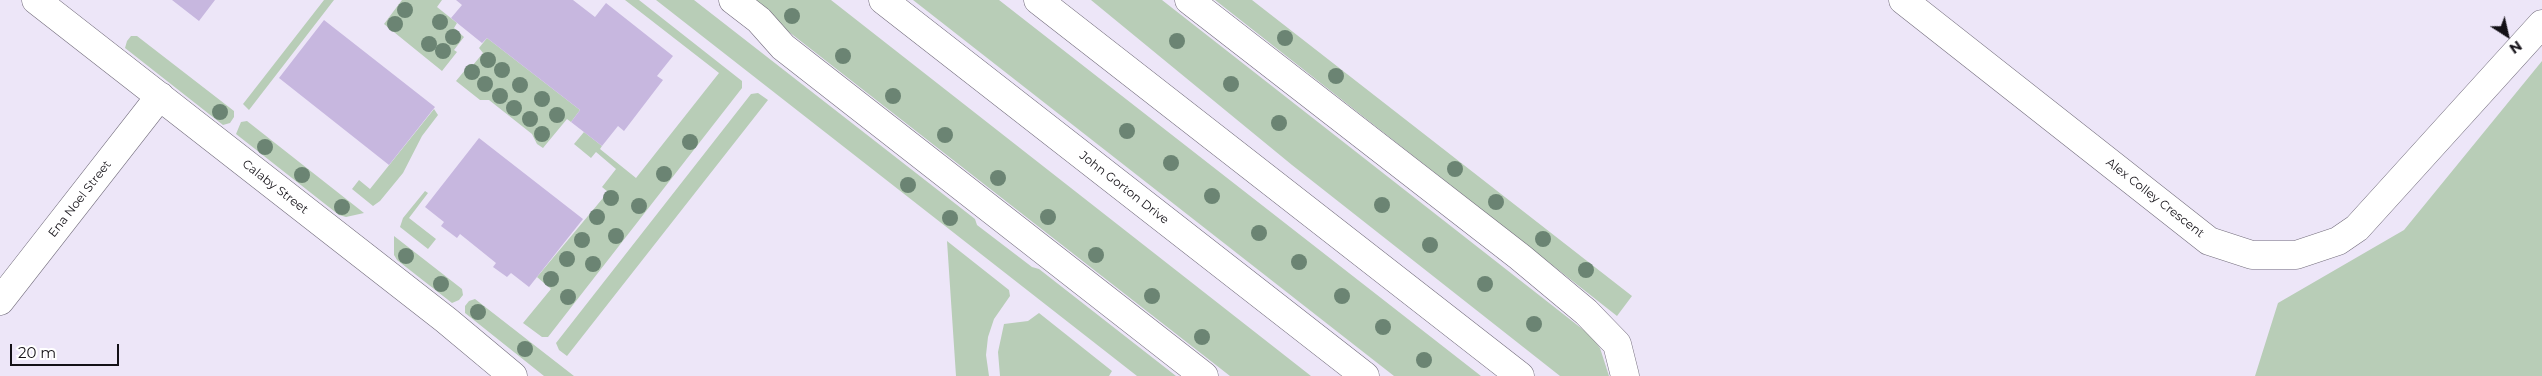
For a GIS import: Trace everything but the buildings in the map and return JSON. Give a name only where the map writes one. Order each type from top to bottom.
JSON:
[{"type":"street","name":"Calaby Street","points":[[36,0],[446,320],[505,374]]},
{"type":"street","points":[[733,0],[759,20],[790,53],[1204,376]]},
{"type":"street","name":"John Gorton Drive","points":[[884,0],[1365,376]]},
{"type":"street","points":[[1038,0],[1520,376]]},
{"type":"street","points":[[1189,0],[1520,257],[1586,312],[1616,344],[1625,376]]},
{"type":"street","name":"Alex Colley Crescent","points":[[1903,0],[2209,241],[2252,255],[2296,255],[2338,240],[2357,228],[2542,24]]},
{"type":"street","name":"Ena Noel Street","points":[[0,301],[160,96]]},
{"type":"green space","points":[[324,0],[334,0],[249,110],[243,104]]},
{"type":"green space","points":[[402,0],[442,0],[437,7],[457,23],[454,28],[464,37],[454,50],[457,52],[442,71],[384,24]]},
{"type":"green space","points":[[625,0],[639,0],[742,81],[742,88],[548,337],[542,337],[523,323],[551,289],[537,277],[608,192],[602,187],[616,169],[596,152],[591,158],[574,144],[584,132],[602,146],[600,149],[636,178],[719,73]]},
{"type":"green space","points":[[656,0],[694,0],[975,219],[977,225],[1032,267],[1039,269],[1176,376],[1137,376]]},
{"type":"green space","points":[[748,0],[831,0],[1311,376],[1230,376]]},
{"type":"green space","points":[[913,0],[999,0],[1481,376],[1394,376]]},
{"type":"green space","points":[[1091,0],[1162,0],[1590,335],[1600,348],[1609,376],[1560,376],[1292,165]]},
{"type":"green space","points":[[1215,0],[1252,0],[1632,296],[1617,316]]},
{"type":"green space","points":[[131,36],[137,36],[234,111],[234,117],[230,123],[223,125],[125,48]]},
{"type":"green space","points":[[487,38],[580,110],[571,122],[567,119],[543,148],[537,144],[532,134],[489,100],[480,100],[456,81],[470,64],[473,65],[483,53],[479,48]]},
{"type":"green space","points":[[2542,61],[2542,376],[2255,376],[2278,303],[2404,230]]},
{"type":"green space","points":[[758,93],[768,100],[567,356],[559,350],[556,343],[751,94]]},
{"type":"green space","points":[[434,109],[438,115],[422,136],[403,173],[380,201],[373,206],[352,189],[359,180],[370,189]]},
{"type":"green space","points":[[247,121],[364,213],[346,217],[339,215],[236,134],[241,122]]},
{"type":"green space","points":[[425,191],[428,193],[409,218],[436,239],[428,249],[400,227],[403,218]]},
{"type":"green space","points":[[394,236],[462,289],[463,295],[459,300],[452,303],[397,260],[394,255]]},
{"type":"green space","points":[[947,241],[1009,290],[1010,296],[994,319],[988,337],[986,355],[989,376],[956,376]]},
{"type":"green space","points":[[475,299],[574,376],[544,376],[465,313],[465,306],[469,301]]},
{"type":"green space","points":[[1039,313],[1112,371],[1109,376],[1000,376],[998,352],[1004,324],[1028,321]]}]
